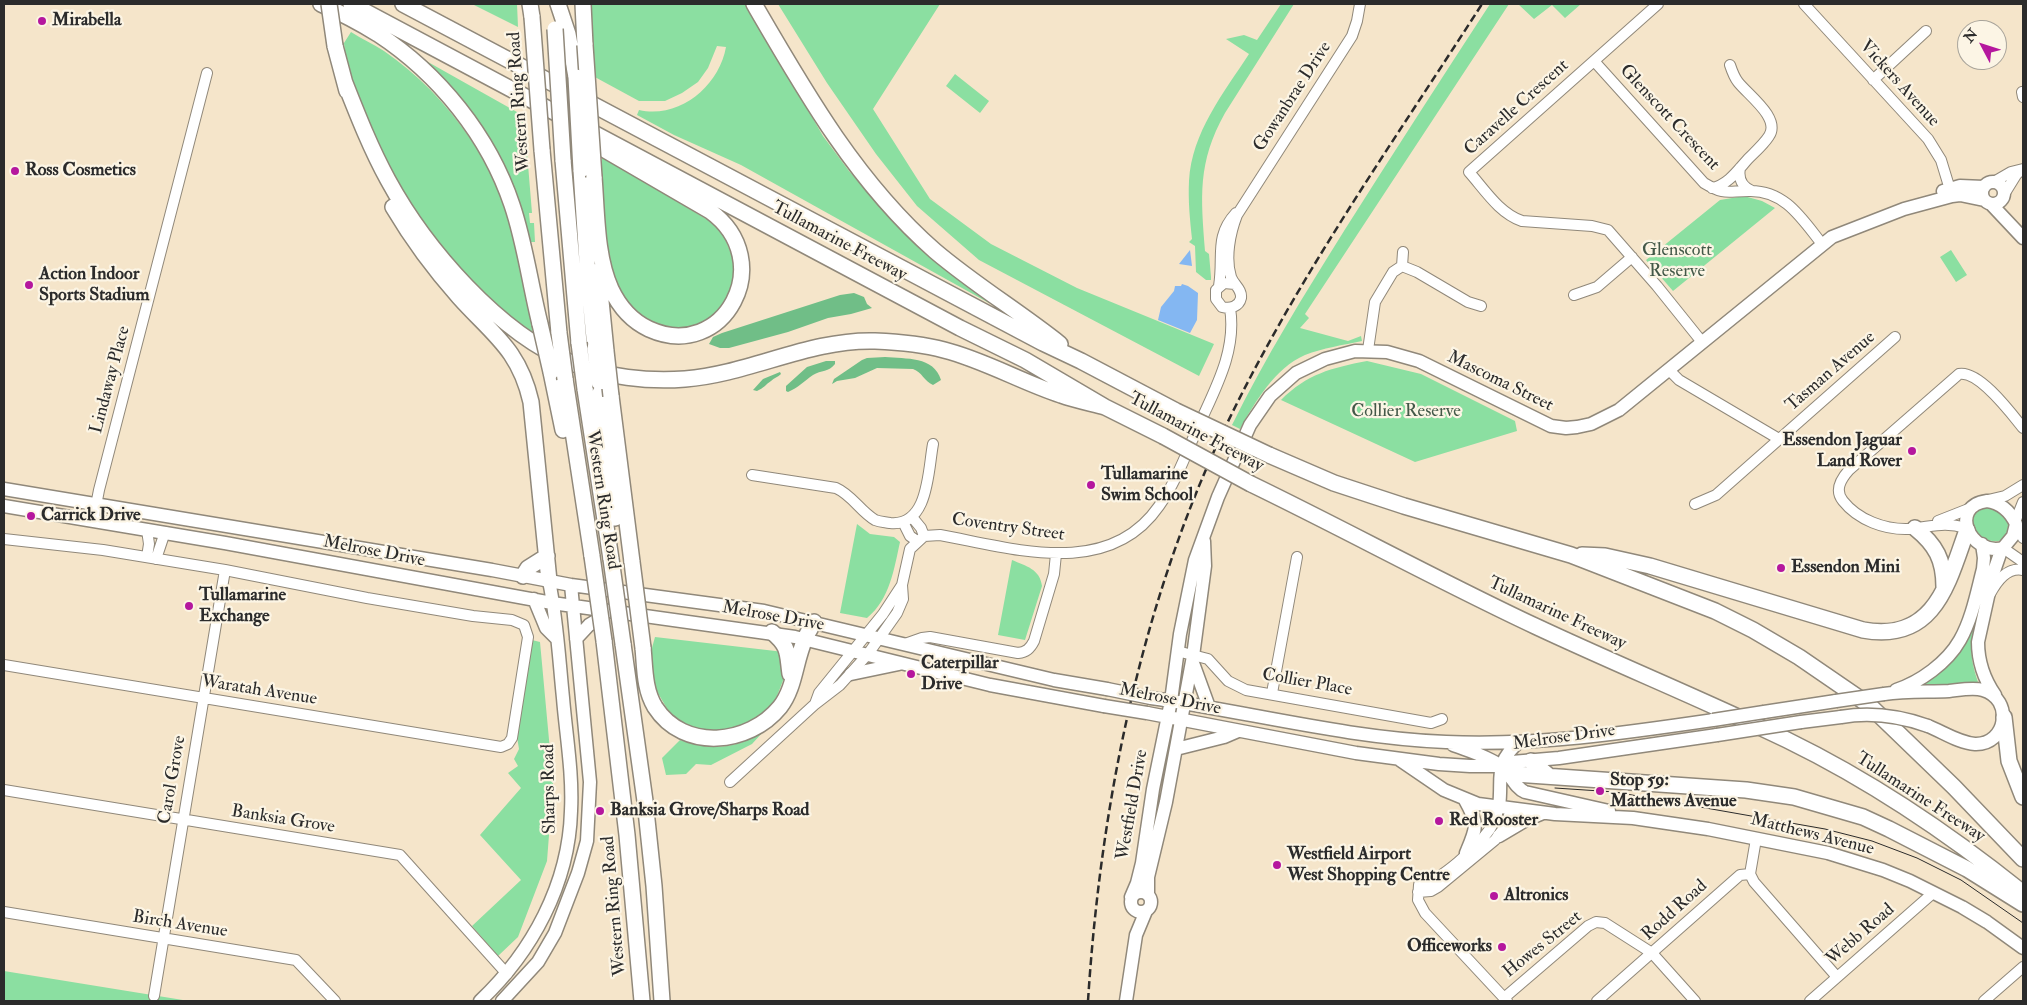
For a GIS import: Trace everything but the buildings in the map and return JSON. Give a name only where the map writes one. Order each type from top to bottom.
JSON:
[{"type":"highway","points":[[321,4],[378,34],[408,57],[446,93],[468,120],[496,167],[512,206],[563,429],[580,487]]},
{"type":"highway","points":[[329,4],[335,46],[345,82],[361,138],[378,180],[397,213],[432,264],[460,298],[506,344],[523,377],[531,402],[549,581]]},
{"type":"highway","name":"Tullamarine Freeway","points":[[403,4],[1043,343],[1176,411],[1269,455],[1334,483],[1571,555],[1715,611],[1799,656],[1869,705],[2023,859]]},
{"type":"highway","name":"Western Ring Road","points":[[553,4],[563,160],[579,343],[585,389],[621,560],[632,646],[654,886],[662,1001]]},
{"type":"highway","points":[[558,4],[568,34],[574,63],[598,268],[600,350],[621,560],[632,646],[655,707],[669,722],[687,733],[700,737],[724,738],[750,731],[761,724],[780,706],[792,683],[805,638],[814,622]]},
{"type":"highway","points":[[357,7],[504,95],[609,152],[719,218],[729,229],[736,242],[742,262],[742,271],[737,296],[730,309],[705,329],[690,334],[668,335],[646,328],[623,310],[611,289],[603,262],[587,173],[585,45],[582,4]]},
{"type":"highway","points":[[754,4],[829,129],[857,166],[908,226],[964,274],[1081,361]]},
{"type":"highway","name":"Tullamarine Freeway","points":[[357,7],[960,328],[1026,360],[1105,407],[1251,484],[1533,625],[1789,741],[1870,786],[1917,816],[1990,866],[2023,893]]},
{"type":"highway","name":"Western Ring Road","points":[[531,8],[559,333],[604,642],[628,835],[642,1001]]},
{"type":"highway","points":[[345,82],[388,180],[432,246],[476,296],[506,323],[549,352],[569,362],[590,370],[634,378],[686,379],[736,369],[820,346],[873,341],[898,343],[945,350],[1060,395],[1105,407]]},
{"type":"highway","points":[[1915,528],[1925,537],[1940,558],[1944,571],[1944,593]]},
{"type":"highway","points":[[1571,555],[1605,556],[1650,566],[1845,625],[1876,632],[1900,630],[1915,623],[1931,610],[1944,593],[1966,529]]},
{"type":"highway","points":[[523,576],[528,568],[547,556]]},
{"type":"highway","points":[[772,632],[787,648],[792,683]]},
{"type":"highway","points":[[2003,710],[2010,761],[2023,797]]},
{"type":"highway","points":[[1501,766],[1512,773],[1530,768],[1550,777],[1746,790],[1794,797],[1817,803],[1863,817],[1896,832],[1967,869],[2023,904]]},
{"type":"highway","points":[[1518,788],[1530,768]]},
{"type":"main road","name":"Mascoma Street","points":[[1167,717],[1190,577],[1198,549],[1218,497],[1250,425],[1270,396],[1283,384],[1311,365],[1325,358],[1368,350],[1387,352],[1420,361],[1551,426],[1566,428],[1591,424],[1619,410],[1822,244],[1841,232],[1951,192],[1960,186],[1988,185]]},
{"type":"main road","points":[[1995,200],[2001,186],[1988,185],[1982,194],[1995,200],[2023,238]]},
{"type":"main road","name":"Mascoma Street","points":[[1951,192],[1995,200]]},
{"type":"main road","name":"Melrose Drive","points":[[4,489],[571,585],[745,608],[866,634],[1054,680],[1374,735],[1445,742],[1535,741],[1607,735],[1884,694],[1978,689],[1990,693],[2003,710],[1998,732],[1989,740],[1980,743],[1964,741],[1928,726],[1903,719],[1856,715],[1717,735],[1530,768]]},
{"type":"main road","points":[[2003,548],[1991,548],[1982,544],[1971,537],[1966,529],[1966,518],[1971,508],[1978,502],[1987,501],[2004,507],[2016,523],[2013,536],[2003,548],[1993,574],[1979,631],[1978,652],[1985,678],[2003,710]]},
{"type":"main road","name":"Melrose Drive","points":[[4,506],[164,532],[552,603],[805,638],[990,685],[1400,760],[1439,764],[1501,766]]},
{"type":"main road","name":"Mascoma Street","points":[[1182,720],[1193,658],[1204,566],[1204,534]]},
{"type":"main road","points":[[308,558],[311,540]]},
{"type":"main road","points":[[1884,694],[1930,671],[1949,654],[1960,640],[1982,569],[1984,558],[1982,544]]},
{"type":"main road","name":"Sharps Road","points":[[480,1001],[520,958],[540,923],[553,894],[568,848],[571,783],[557,638],[549,581]]},
{"type":"main road","name":"Sharps Road","points":[[502,1001],[538,962],[555,933],[568,903],[587,841],[590,812],[590,782],[571,585]]},
{"type":"main road","points":[[534,600],[546,628],[557,638]]},
{"type":"main road","points":[[576,639],[589,625],[600,619],[604,611]]},
{"type":"main road","points":[[1193,658],[1209,707]]},
{"type":"main road","points":[[851,674],[904,662]]},
{"type":"main road","name":"Westfield Drive","points":[[1131,900],[1142,863],[1167,717]]},
{"type":"main road","name":"Westfield Drive","points":[[1148,895],[1148,877],[1166,802],[1182,720]]},
{"type":"main road","points":[[1176,749],[1224,737],[1238,731]]},
{"type":"main road","points":[[1530,768],[1529,750],[1535,741]]},
{"type":"main road","points":[[1445,742],[1488,758],[1501,766],[1511,776],[1518,788],[1506,807]]},
{"type":"main road","points":[[1506,807],[1501,766],[1507,754],[1519,742]]},
{"type":"main road","name":"Matthews Avenue","points":[[1400,760],[1438,787],[1465,800],[1545,813],[1633,818]]},
{"type":"main road","name":"Matthews Avenue","points":[[1518,788],[1524,792],[1633,818],[1756,839],[1846,859],[1883,870],[1933,893],[1987,922],[2023,948]]},
{"type":"main road","points":[[1465,800],[1475,819],[1476,825],[1466,853]]},
{"type":"main road","points":[[1499,836],[1526,820],[1545,813]]},
{"type":"main road","points":[[568,848],[584,853]]},
{"type":"main road","points":[[1126,1001],[1136,935],[1151,904],[1148,895],[1139,891],[1131,900],[1136,935]]},
{"type":"main road","points":[[1131,900],[1136,911],[1146,911]]},
{"type":"street","name":"Gowanbrae Drive","points":[[1235,284],[1230,274],[1229,249],[1235,220],[1352,36],[1360,4]]},
{"type":"street","name":"Caravelle Crescent","points":[[1658,4],[1469,172],[1502,210],[1512,218],[1522,221],[1601,227],[1614,234],[1702,342]]},
{"type":"street","name":"Vickers Avenue","points":[[1804,4],[1934,147],[1941,160],[1951,192]]},
{"type":"street","points":[[1873,80],[1926,31]]},
{"type":"street","name":"Glenscott Crescent","points":[[1594,61],[1694,174],[1712,188],[1730,193],[1752,191],[1774,196],[1789,204],[1822,244]]},
{"type":"street","points":[[1712,188],[1726,182],[1770,136],[1772,123],[1764,110],[1737,82],[1730,65]]},
{"type":"street","name":"Lindaway Place","points":[[93,521],[207,73]]},
{"type":"street","points":[[1740,168],[1742,182],[1752,191]]},
{"type":"street","points":[[1988,185],[2011,172],[2022,170]]},
{"type":"street","points":[[1995,200],[2022,170]]},
{"type":"street","name":"Gowanbrae Drive","points":[[1219,286],[1222,269],[1220,243],[1223,232],[1228,222],[1244,204]]},
{"type":"street","points":[[1402,266],[1403,252]]},
{"type":"street","points":[[1574,295],[1597,287],[1632,257]]},
{"type":"street","points":[[1402,266],[1412,269],[1468,302],[1481,306]]},
{"type":"street","points":[[1368,350],[1375,302],[1393,272],[1402,266]]},
{"type":"street","points":[[1227,282],[1235,284],[1239,289],[1241,298],[1238,303],[1230,308],[1222,306],[1217,301],[1215,294],[1219,286],[1227,282]]},
{"type":"street","name":"Coventry Street","points":[[921,539],[940,534],[1056,554],[1083,552],[1108,545],[1140,526],[1159,506],[1176,476],[1226,362],[1231,326],[1230,308]]},
{"type":"street","name":"Tasman Avenue","points":[[1695,504],[1716,494],[1895,337]]},
{"type":"street","points":[[1669,370],[1679,380],[1779,439]]},
{"type":"street","points":[[1966,529],[1950,524],[1901,529],[1874,524],[1854,512],[1839,494],[1839,484],[1844,475],[1961,374],[1970,374],[1985,386],[2023,428]]},
{"type":"street","points":[[752,475],[836,488],[851,498],[876,520],[894,524],[908,519],[919,509],[923,499],[933,444]]},
{"type":"street","points":[[1987,501],[2004,496],[2023,485]]},
{"type":"street","points":[[2023,502],[2016,523],[2023,538]]},
{"type":"street","points":[[1930,525],[1971,508]]},
{"type":"street","points":[[814,705],[820,693],[888,608],[902,584],[909,553],[921,539],[921,528],[908,519]]},
{"type":"street","points":[[147,530],[151,558]]},
{"type":"street","points":[[151,558],[164,532]]},
{"type":"street","points":[[4,539],[151,558],[225,570]]},
{"type":"street","points":[[2003,548],[2023,562]]},
{"type":"street","points":[[905,644],[930,637],[1018,653],[1025,652],[1031,648],[1051,587],[1056,554]]},
{"type":"street","points":[[1272,693],[1296,557]]},
{"type":"street","name":"Waratah Avenue","points":[[4,665],[497,746],[508,744],[512,735],[528,637],[524,625],[512,620],[473,616],[367,598],[225,570]]},
{"type":"street","name":"Carol Grove","points":[[154,996],[225,570]]},
{"type":"street","points":[[1987,600],[2004,575],[2014,570],[2023,570]]},
{"type":"street","points":[[730,782],[814,705],[829,695],[851,674],[881,638],[897,613],[904,599],[902,584]]},
{"type":"street","name":"Collier Place","points":[[1177,651],[1193,658],[1211,661],[1232,684],[1246,690],[1272,693],[1431,723],[1442,719]]},
{"type":"street","name":"Banksia Grove","points":[[4,790],[400,856],[506,974]]},
{"type":"street","points":[[1424,888],[1454,875],[1499,836],[1506,807]]},
{"type":"street","points":[[1505,1000],[1420,906],[1418,900],[1424,888],[1466,853],[1489,830],[1506,807]]},
{"type":"street","points":[[1756,839],[1750,874],[1754,882],[1837,977]]},
{"type":"street","name":"Rodd Road","points":[[1597,1001],[1740,875],[1750,874]]},
{"type":"street","name":"Webb Road","points":[[1810,1001],[1933,893]]},
{"type":"street","name":"Birch Avenue","points":[[4,912],[296,960],[335,1001]]},
{"type":"street","name":"Howes Street","points":[[1505,1000],[1588,926],[1596,922],[1605,923],[1652,953],[1695,1001]]},
{"type":"street","points":[[1984,1001],[2023,967]]},
{"type":"green space","points":[[472,4],[517,4],[518,27]]},
{"type":"green space","points":[[591,4],[747,4],[823,136],[849,171],[892,220],[990,301],[989,303],[741,165],[674,135],[637,115],[639,110],[669,109],[683,104],[695,96],[715,75],[726,47],[717,46],[708,68],[698,82],[682,93],[665,101],[639,101],[593,76]]},
{"type":"green space","points":[[778,4],[940,4],[873,109],[930,199],[991,244],[1077,288],[1214,344],[1199,376],[979,260],[917,206],[876,154],[827,83]]},
{"type":"green space","points":[[1281,4],[1294,4],[1225,113],[1216,131],[1205,164],[1202,214],[1205,251],[1209,254],[1211,277],[1211,280],[1206,280],[1196,272],[1195,246],[1189,242],[1192,239],[1189,203],[1191,163],[1202,130],[1210,114],[1249,54],[1226,39],[1244,35],[1257,40]]},
{"type":"green space","points":[[1490,4],[1509,4],[1305,314],[1309,318],[1300,328],[1348,341],[1361,336],[1362,341],[1319,350],[1294,361],[1284,368],[1267,387],[1240,429],[1232,425],[1271,351],[1314,279]]},
{"type":"green space","points":[[1518,4],[1581,4],[1565,18],[1552,5],[1534,19]]},
{"type":"green space","points":[[351,32],[384,51],[431,90],[469,137],[485,163],[499,190],[519,247],[533,334],[505,312],[455,263],[432,236],[412,207],[378,145],[348,70],[344,43]]},
{"type":"green space","points":[[412,53],[524,116],[532,213],[529,213],[530,223],[534,223],[535,242],[529,242],[518,204]]},
{"type":"green space","points":[[955,74],[989,101],[980,113],[946,86]]},
{"type":"green space","points":[[602,157],[708,220],[723,234],[738,270],[730,295],[723,309],[711,318],[687,327],[674,327],[650,320],[639,314],[629,305],[615,278],[606,245],[601,209]]},
{"type":"green space","name":"Glenscott Reserve","points":[[1744,196],[1762,201],[1775,208],[1673,291],[1646,260],[1720,200]]},
{"type":"green space","points":[[1951,250],[1967,275],[1956,282],[1940,257]]},
{"type":"green space","points":[[854,293],[864,297],[867,304],[872,308],[828,318],[788,332],[729,348],[720,348],[709,344],[713,337],[722,333],[840,295]]},
{"type":"green space","points":[[885,357],[918,360],[926,363],[937,372],[941,380],[933,385],[913,369],[877,368],[855,378],[837,381],[832,384],[834,379],[862,360]]},
{"type":"green space","points":[[826,361],[835,361],[835,364],[816,373],[792,390],[786,391],[786,386],[807,367]]},
{"type":"green space","name":"Collier Reserve","points":[[1367,361],[1421,374],[1515,421],[1517,431],[1415,462],[1281,400],[1300,384],[1320,373]]},
{"type":"green space","points":[[780,372],[781,374],[761,389],[753,390],[763,379]]},
{"type":"green space","points":[[1986,508],[1999,511],[2006,519],[2008,529],[2002,540],[1993,541],[1985,539],[1974,529],[1973,516],[1978,511]]},
{"type":"green space","points":[[857,524],[870,534],[894,537],[900,542],[886,593],[875,610],[867,618],[840,613]]},
{"type":"green space","points":[[1012,560],[1027,566],[1035,572],[1041,580],[1042,586],[1025,640],[998,635]]},
{"type":"green space","points":[[1973,615],[1977,618],[1972,650],[1973,665],[1978,682],[1948,686],[1918,685]]},
{"type":"green space","points":[[655,637],[784,652],[784,678],[777,696],[772,705],[753,723],[725,733],[695,731],[680,722],[669,712],[655,688],[650,655]]},
{"type":"green space","points":[[532,640],[540,642],[553,783],[547,861],[518,937],[498,956],[472,926],[521,880],[480,835],[521,788],[508,773],[518,766],[514,759],[519,749],[517,737]]},
{"type":"green space","points":[[763,732],[752,744],[711,765],[696,764],[686,774],[666,775],[662,758],[680,740],[691,744],[713,747],[743,742]]},
{"type":"green space","points":[[4,971],[189,1001],[6,1001],[4,999]]},
{"type":"water","points":[[1190,250],[1192,266],[1179,264]]},
{"type":"water","points":[[1182,284],[1198,293],[1197,320],[1190,333],[1158,320],[1161,307],[1174,291],[1175,286],[1181,286]]},
{"type":"tram line","points":[[1555,788],[1615,792],[1825,829],[1872,841],[1917,858],[1961,880],[2023,923]]},
{"type":"railway","points":[[1088,1001],[1102,860],[1113,789],[1127,719],[1144,650],[1164,582],[1188,515],[1215,449],[1243,391],[1274,334],[1341,222],[1482,4]]},
{"type":"place","name":"Mirabella","points":[[42,21]]},
{"type":"place","name":"Ross Cosmetics","points":[[15,171]]},
{"type":"place","name":"Action Indoor Sports Stadium","points":[[29,285]]},
{"type":"place","name":"Essendon Jaguar Land Rover","points":[[1912,451]]},
{"type":"place","name":"Tullamarine Swim School","points":[[1091,485]]},
{"type":"place","name":"Carrick Drive","points":[[31,516]]},
{"type":"place","name":"Essendon Mini","points":[[1781,568]]},
{"type":"place","name":"Tullamarine Exchange","points":[[189,606]]},
{"type":"place","name":"Caterpillar Drive","points":[[911,674]]},
{"type":"place","name":"Stop 59: Matthews Avenue","points":[[1600,791]]},
{"type":"place","name":"Banksia Grove/Sharps Road","points":[[600,811]]},
{"type":"place","name":"Red Rooster","points":[[1439,821]]},
{"type":"place","name":"Westfield Airport West Shopping Centre","points":[[1277,865]]},
{"type":"place","name":"Altronics","points":[[1494,896]]},
{"type":"place","name":"Officeworks","points":[[1502,947]]}]
